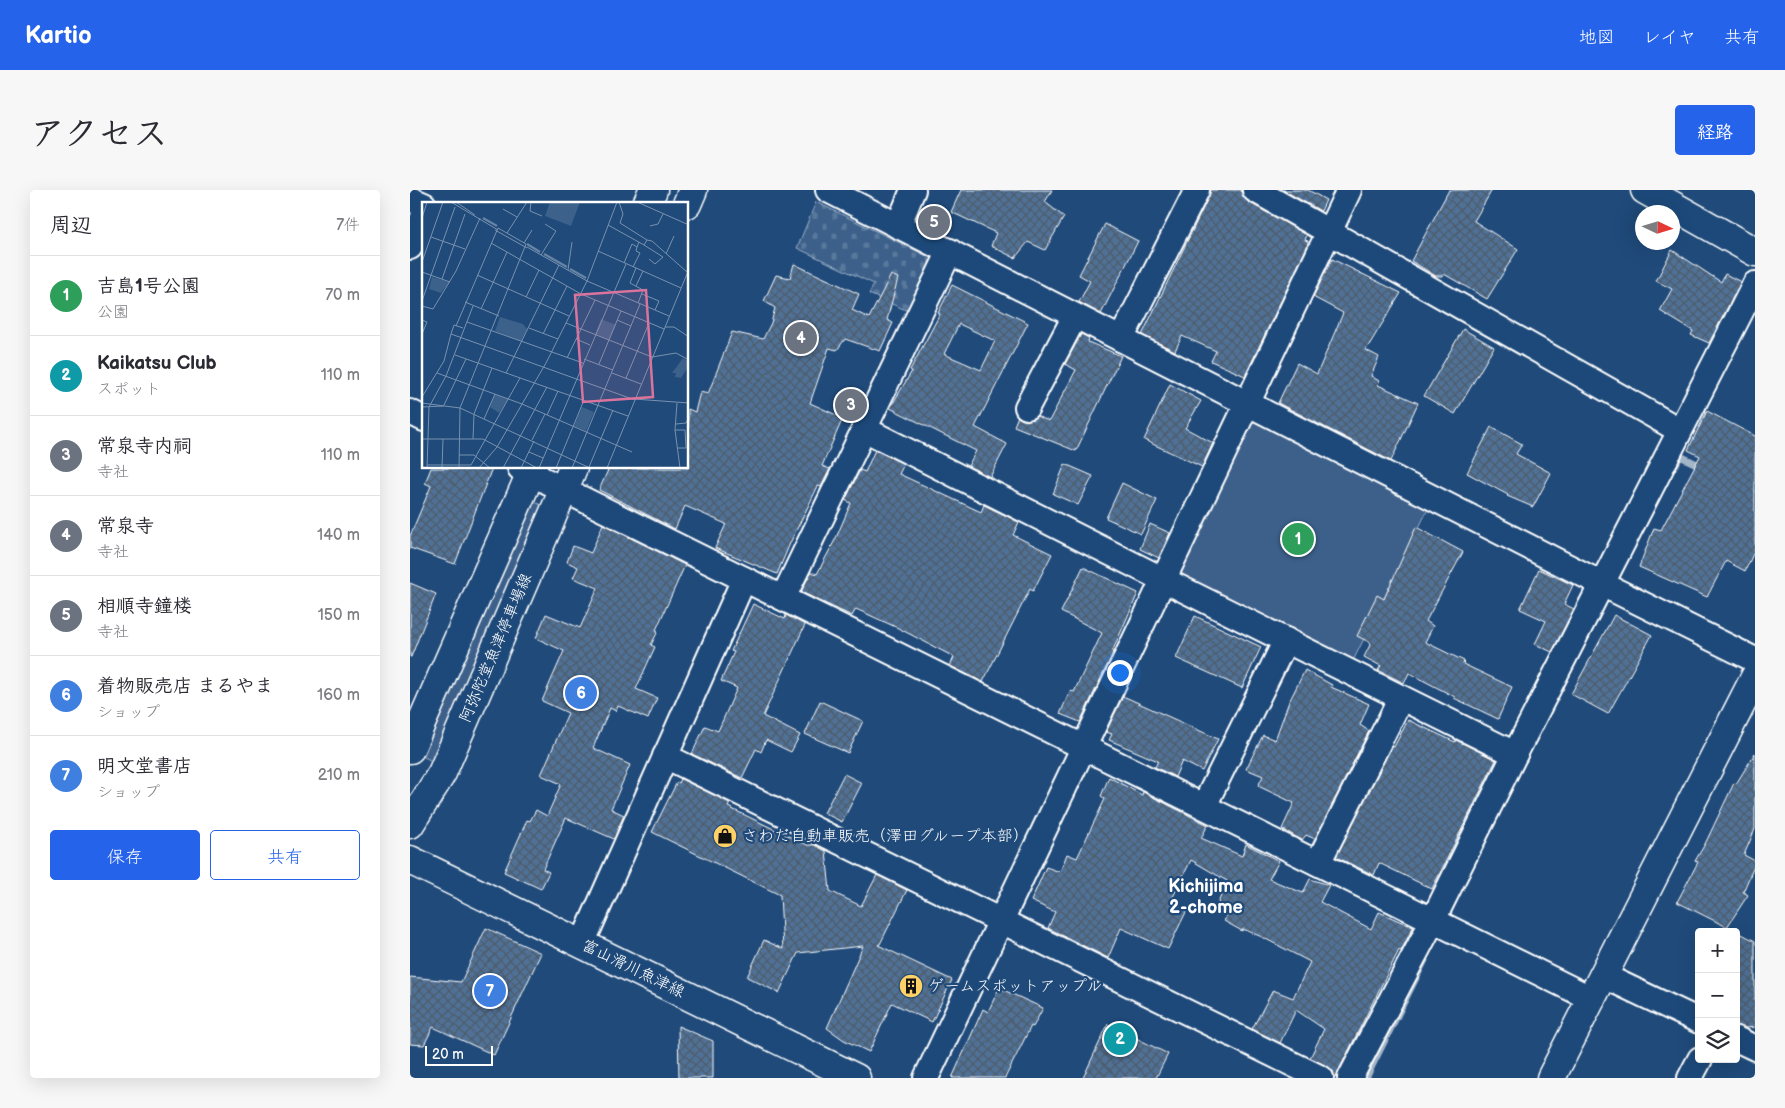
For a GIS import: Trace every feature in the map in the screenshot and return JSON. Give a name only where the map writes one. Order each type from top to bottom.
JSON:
[{"type":"main road","points":[[648,202],[653,190]]},
{"type":"main road","points":[[688,202],[693,190]]},
{"type":"main road","points":[[1645,190],[1755,252]]},
{"type":"main road","points":[[410,749],[528,469]]},
{"type":"main road","name":"阿弥陀堂魚津停車場線","points":[[410,824],[442,773],[568,478]]},
{"type":"main road","points":[[1551,1078],[1596,986],[1755,677]]},
{"type":"main road","name":"富山滑川魚津線","points":[[410,860],[856,1078]]},
{"type":"street","points":[[429,202],[434,190]]},
{"type":"street","points":[[828,190],[1755,660]]},
{"type":"street","points":[[898,226],[913,190]]},
{"type":"street","points":[[1121,339],[1197,190]]},
{"type":"street","points":[[1255,190],[1679,430]]},
{"type":"street","points":[[926,1078],[1349,190]]},
{"type":"street","points":[[410,198],[422,205]]},
{"type":"street","points":[[410,247],[422,220]]},
{"type":"street","points":[[783,598],[950,251]]},
{"type":"street","points":[[1350,1078],[1433,920],[1679,430],[1755,284]]},
{"type":"street","points":[[1027,407],[1075,316]]},
{"type":"street","points":[[410,412],[422,418]]},
{"type":"street","points":[[864,429],[1515,754]]},
{"type":"street","points":[[528,469],[568,478],[744,579],[1433,920],[1596,986],[1695,1020]]},
{"type":"street","points":[[582,944],[744,579]]},
{"type":"street","points":[[1204,806],[1286,640]]},
{"type":"street","points":[[1318,863],[1401,698]]},
{"type":"street","points":[[665,756],[1321,1078]]},
{"type":"street","points":[[1740,1041],[1755,1048]]},
{"type":"street","points":[[1690,1078],[1698,1063]]},
{"type":"green space","points":[[816,202],[929,257],[929,266],[908,311],[869,294],[874,284],[797,248]]},
{"type":"green space","points":[[1247,404],[1433,499],[1348,671],[1164,580]]},
{"type":"green space","points":[[531,500],[545,507],[432,761],[420,755]]},
{"type":"building","points":[[961,190],[1052,190],[1045,202],[1064,217],[1045,250],[1028,242],[1015,258],[991,246],[996,233],[951,212]]},
{"type":"building","points":[[1211,190],[1241,190],[1243,197],[1248,202],[1307,235],[1305,240],[1308,241],[1307,247],[1245,376],[1211,361],[1216,351],[1182,336],[1175,351],[1142,335]]},
{"type":"building","points":[[1283,190],[1308,190],[1326,200],[1321,211]]},
{"type":"building","points":[[1449,190],[1492,190],[1474,221],[1518,249],[1487,299],[1444,274],[1443,276],[1436,276],[1411,261]]},
{"type":"building","points":[[1105,224],[1138,241],[1101,314],[1079,302],[1090,281],[1079,275]]},
{"type":"building","points":[[1672,250],[1721,282],[1725,274],[1741,282],[1709,343],[1691,335],[1693,331],[1660,311],[1672,289],[1656,281]]},
{"type":"building","points":[[1332,259],[1401,293],[1366,350],[1379,357],[1371,376],[1379,381],[1378,385],[1418,403],[1391,461],[1278,403],[1297,363],[1317,374],[1343,313],[1313,297]]},
{"type":"building","points":[[794,264],[859,294],[852,310],[869,318],[891,275],[898,278],[887,320],[893,323],[880,351],[845,339],[837,350],[829,348],[810,403],[843,418],[822,466],[830,469],[821,487],[818,486],[777,574],[715,548],[726,524],[685,506],[675,529],[599,490],[609,469],[689,469],[689,409],[695,412],[700,392],[708,394],[732,332],[763,339],[771,323],[775,308],[764,301],[776,275],[790,278]]},
{"type":"building","points":[[952,285],[1028,323],[975,427],[1007,444],[990,477],[968,466],[976,451],[890,408],[912,371],[910,370],[940,314],[938,313]],"holes":[[[959,324],[995,341],[981,370],[944,354]]]},
{"type":"building","points":[[1463,329],[1494,347],[1455,414],[1424,396]]},
{"type":"building","points":[[1081,334],[1089,338],[1088,342],[1121,356],[1076,451],[1014,426],[1018,416],[1027,421],[1036,416],[1049,421],[1076,370],[1065,364]]},
{"type":"building","points":[[1170,384],[1201,401],[1185,428],[1213,443],[1202,467],[1144,440]]},
{"type":"building","points":[[1707,411],[1755,436],[1755,550],[1745,571],[1726,561],[1707,597],[1639,567],[1654,528],[1661,530],[1700,456],[1688,450]]},
{"type":"building","points":[[1491,427],[1522,444],[1516,454],[1551,473],[1533,507],[1507,496],[1467,473]]},
{"type":"building","points":[[875,450],[904,464],[899,474],[981,512],[984,505],[1019,522],[1013,535],[1052,554],[1033,591],[1030,589],[983,682],[950,666],[954,657],[898,628],[856,609],[852,616],[801,592],[811,572],[817,574],[836,538],[851,503],[845,500],[860,470],[865,472]]},
{"type":"building","points":[[1065,464],[1093,476],[1078,505],[1053,494]]},
{"type":"building","points":[[431,469],[492,469],[455,564],[410,548],[410,536],[431,486],[425,483]]},
{"type":"building","points":[[1122,483],[1157,500],[1141,534],[1106,518]]},
{"type":"building","points":[[603,524],[685,565],[656,630],[658,631],[651,645],[655,647],[636,689],[657,698],[648,719],[618,706],[616,711],[610,708],[593,748],[630,765],[611,809],[624,815],[614,839],[566,818],[543,869],[549,872],[541,889],[504,872],[527,820],[530,821],[536,810],[547,816],[561,784],[541,775],[568,713],[542,701],[564,651],[536,638],[546,614],[580,628],[598,588],[573,578],[578,567],[567,562],[573,546],[591,553]]},
{"type":"building","points":[[1150,524],[1170,533],[1159,558],[1140,549]]},
{"type":"building","points":[[1416,527],[1463,552],[1426,621],[1433,626],[1425,642],[1464,661],[1463,664],[1512,687],[1498,719],[1454,698],[1409,673],[1404,683],[1378,670],[1381,666],[1364,657],[1371,643],[1357,636],[1377,595],[1384,599]]},
{"type":"building","points":[[1083,567],[1138,593],[1113,653],[1080,722],[1060,714],[1070,691],[1074,692],[1102,633],[1061,612]]},
{"type":"building","points":[[1539,569],[1573,585],[1564,604],[1574,609],[1552,652],[1535,644],[1546,621],[1520,609]]},
{"type":"building","points":[[410,583],[436,594],[411,657],[410,657]]},
{"type":"building","points":[[753,604],[785,619],[786,615],[805,625],[763,716],[800,735],[791,752],[766,740],[761,752],[756,749],[742,778],[692,754],[705,726],[718,731],[737,688],[721,681],[734,652],[731,651]]},
{"type":"building","points":[[1614,615],[1652,635],[1608,714],[1571,694]]},
{"type":"building","points":[[1195,616],[1261,647],[1242,688],[1176,658]]},
{"type":"building","points":[[1305,670],[1332,685],[1331,687],[1369,704],[1360,725],[1369,731],[1315,839],[1306,835],[1302,840],[1282,829],[1294,803],[1258,786],[1263,776],[1246,769],[1263,735],[1275,740],[1288,704]]},
{"type":"building","points":[[1123,696],[1218,739],[1202,771],[1182,761],[1175,777],[1155,767],[1158,761],[1109,740],[1112,734],[1106,732]]},
{"type":"building","points":[[820,701],[863,721],[848,753],[805,734]]},
{"type":"building","points":[[1408,720],[1455,742],[1456,740],[1496,760],[1432,889],[1379,863],[1374,875],[1336,857],[1392,746],[1394,747]]},
{"type":"building","points":[[1755,753],[1755,829],[1744,855],[1755,861],[1755,864],[1743,892],[1748,895],[1727,927],[1677,902],[1698,862],[1695,861],[1734,783],[1736,784]]},
{"type":"building","points":[[844,774],[862,783],[842,822],[824,813]]},
{"type":"building","points":[[1109,777],[1142,795],[1143,792],[1208,825],[1201,838],[1242,856],[1246,844],[1279,861],[1269,879],[1303,893],[1310,879],[1329,885],[1320,902],[1371,929],[1379,912],[1413,927],[1401,951],[1399,950],[1335,1078],[1333,1071],[1327,1066],[1310,1058],[1324,1029],[1296,1010],[1280,1043],[1252,1029],[1273,990],[1293,998],[1310,962],[1262,937],[1243,929],[1242,931],[1224,921],[1228,913],[1216,908],[1227,881],[1191,860],[1170,903],[1187,910],[1168,949],[1121,928],[1108,958],[1048,928],[1055,912],[1031,901],[1046,867],[1060,872],[1067,854],[1077,858],[1105,799],[1101,796]]},
{"type":"building","points":[[681,779],[730,803],[728,807],[807,845],[814,845],[826,851],[830,891],[861,906],[877,875],[907,890],[878,945],[952,980],[932,1022],[892,1003],[869,1052],[844,1040],[827,1028],[863,946],[798,953],[779,993],[747,977],[764,940],[783,949],[780,895],[652,832],[677,782],[679,783]]},
{"type":"building","points":[[486,928],[541,953],[494,1055],[433,1027],[424,1045],[410,1044],[410,977],[461,982]]},
{"type":"building","points":[[1740,933],[1755,941],[1755,1027],[1740,1026]]},
{"type":"building","points":[[999,988],[1043,1008],[1033,1027],[1031,1026],[1005,1078],[952,1078],[983,1009],[988,1012]]},
{"type":"building","points":[[1108,1024],[1168,1054],[1156,1078],[1083,1078]]},
{"type":"building","points":[[678,1026],[713,1041],[713,1078],[679,1078]]},
{"type":"waterway","points":[[1676,464],[1680,456],[1703,467]]},
{"type":"waterway","points":[[1366,1078],[1425,960]]},
{"type":"place","name":"相順寺鐘楼","points":[[934,222]]},
{"type":"place","name":"常泉寺","points":[[801,338]]},
{"type":"place","name":"常泉寺内祠","points":[[851,405]]},
{"type":"place","name":"吉島1号公園","points":[[1298,539]]},
{"type":"place","name":"着物販売店 まるやま","points":[[581,693]]},
{"type":"place","name":"さわだ自動車販売（澤田グループ本部）","points":[[725,836]]},
{"type":"place","name":"ゲームスポットアップル","points":[[911,986]]},
{"type":"place","name":"明文堂書店","points":[[490,991]]},
{"type":"place","name":"Kaikatsu Club","points":[[1120,1039]]},
{"type":"district","name":"Kichijima 2-chome","points":[[1206,896]]}]
